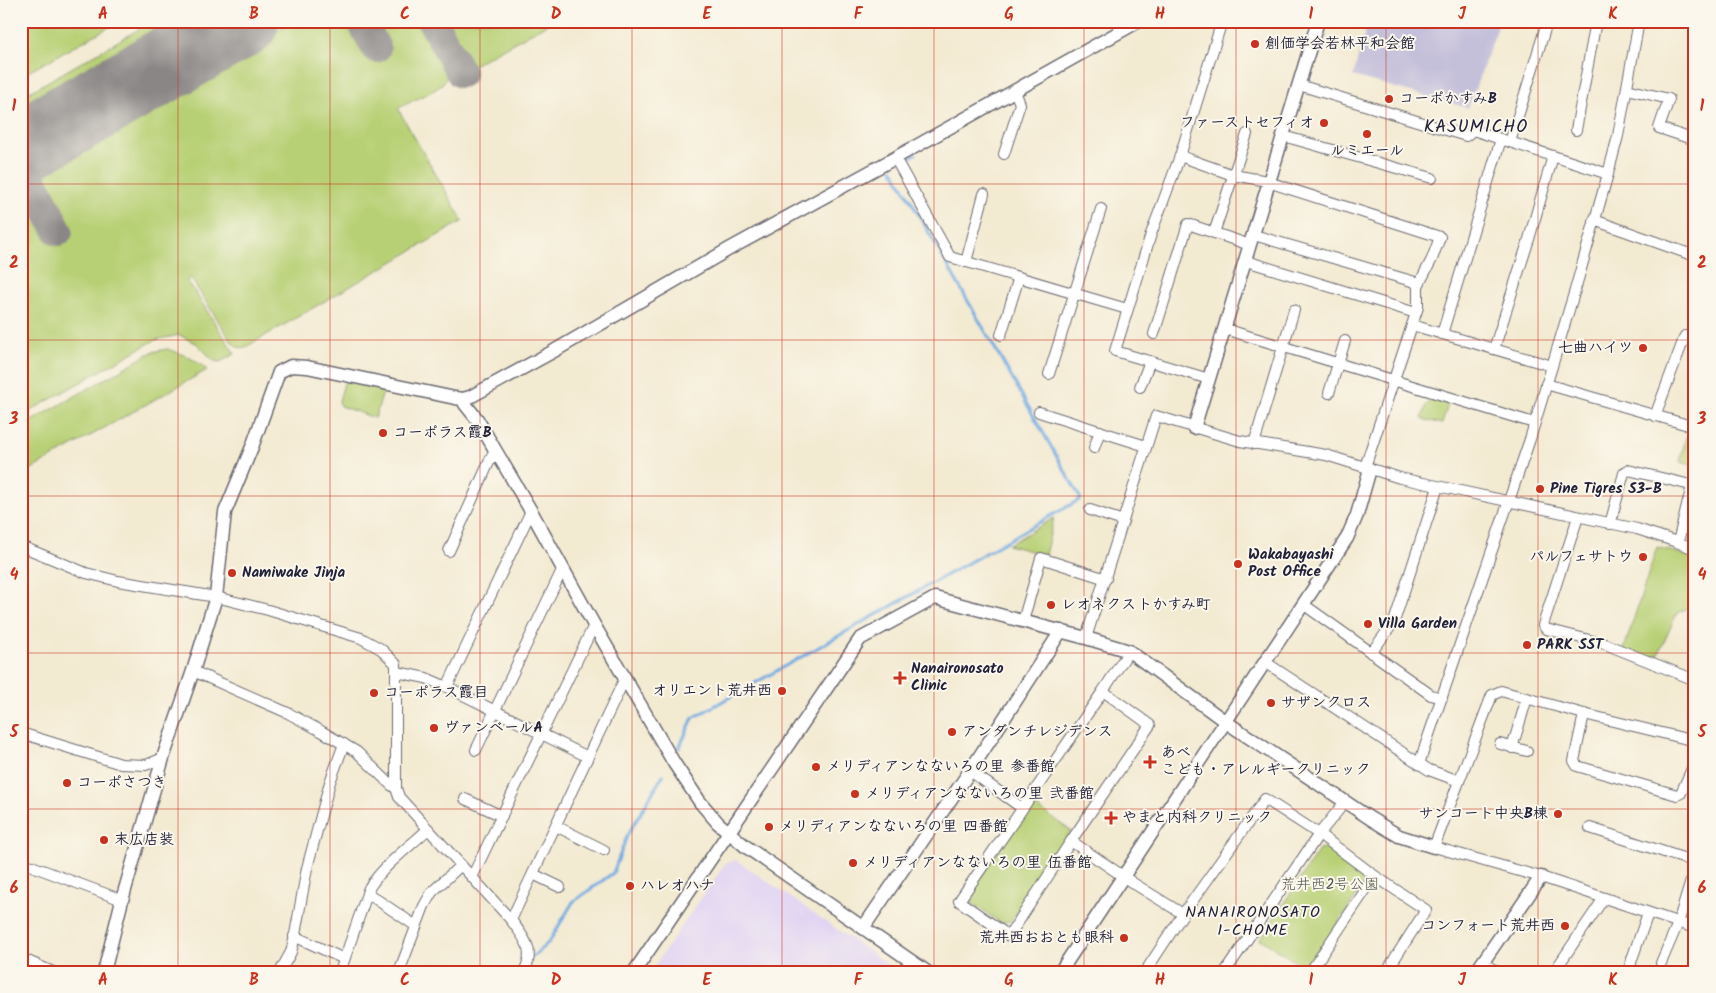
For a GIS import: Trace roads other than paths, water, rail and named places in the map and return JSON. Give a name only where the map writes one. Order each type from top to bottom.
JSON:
[{"type":"street","points":[[106,971],[122,900],[163,758],[194,672],[216,598],[225,512],[252,447],[279,372],[291,366],[307,367],[463,399],[470,397],[730,248],[895,158],[1017,97],[1138,21]]},
{"type":"street","points":[[1209,379],[1115,351],[1151,234],[1180,156],[1222,21]]},
{"type":"street","points":[[1194,428],[1318,21]]},
{"type":"street","points":[[1442,334],[1546,21]]},
{"type":"street","points":[[1576,130],[1596,21]]},
{"type":"street","points":[[1419,764],[1509,502],[1575,290],[1618,136],[1639,21]]},
{"type":"street","points":[[1299,85],[1466,136],[1473,130],[1608,174]]},
{"type":"street","points":[[1627,89],[1669,99],[1660,128],[1695,140]]},
{"type":"street","points":[[1004,154],[1017,97]]},
{"type":"street","points":[[1214,233],[1246,134]]},
{"type":"street","points":[[1283,136],[1432,178]]},
{"type":"street","points":[[1060,972],[1347,538],[1357,515],[1368,468],[1416,313],[1419,298],[1418,286],[1432,259],[1440,236],[1269,182],[1233,175],[1180,156]]},
{"type":"street","points":[[1494,349],[1553,156]]},
{"type":"street","points":[[895,158],[950,257],[1127,309]]},
{"type":"street","points":[[966,262],[984,194]]},
{"type":"street","points":[[1049,374],[1101,209]]},
{"type":"street","points":[[1594,220],[1695,256]]},
{"type":"street","points":[[1154,334],[1188,224],[1214,233],[1252,240],[1415,282],[1418,286]]},
{"type":"street","points":[[1246,261],[1416,313]]},
{"type":"street","points":[[1001,335],[1019,277]]},
{"type":"street","points":[[1254,444],[1294,310]]},
{"type":"street","points":[[1412,325],[1552,366]]},
{"type":"street","points":[[1225,329],[1534,423]]},
{"type":"street","points":[[1655,416],[1685,336],[1695,339]]},
{"type":"street","points":[[1329,393],[1346,341]]},
{"type":"street","points":[[1140,387],[1150,361]]},
{"type":"street","points":[[1546,384],[1695,427]]},
{"type":"street","points":[[463,399],[478,419],[594,625],[689,788],[706,809],[729,833],[745,846],[927,972]]},
{"type":"street","points":[[1039,412],[1146,446]]},
{"type":"street","points":[[1086,638],[1156,416],[1240,441],[1326,455],[1400,478],[1637,529],[1695,549]]},
{"type":"street","points":[[1094,448],[1100,431]]},
{"type":"street","points":[[449,551],[495,449]]},
{"type":"street","points":[[1610,524],[1624,473],[1628,470],[1694,486],[1678,542]]},
{"type":"street","points":[[1371,653],[1394,622],[1438,487]]},
{"type":"street","points":[[1090,510],[1124,521]]},
{"type":"street","points":[[447,687],[531,511]]},
{"type":"street","points":[[1578,517],[1543,625],[1546,629],[1605,644],[1695,680]]},
{"type":"street","points":[[21,546],[86,573],[268,610],[361,638],[381,648],[396,664],[397,672],[396,788],[399,797],[511,920],[524,937],[529,947],[529,956],[524,972]]},
{"type":"street","points":[[1022,621],[1041,558],[1106,579]]},
{"type":"street","points":[[476,750],[563,568]]},
{"type":"street","points":[[634,972],[860,639],[935,598],[1129,651],[1226,722],[1344,802],[1399,836],[1541,877],[1695,928]]},
{"type":"street","points":[[1303,604],[1431,695],[1442,698]]},
{"type":"street","points":[[472,877],[594,625]]},
{"type":"street","points":[[863,928],[970,771],[1061,632]]},
{"type":"street","points":[[1103,691],[1150,725],[1009,936],[959,902],[1129,651]]},
{"type":"street","points":[[1265,662],[1419,764],[1429,770],[1459,781]]},
{"type":"street","points":[[194,672],[288,712],[344,744],[357,752],[396,788]]},
{"type":"street","points":[[397,672],[426,678],[447,687],[588,757]]},
{"type":"street","points":[[511,920],[625,678]]},
{"type":"street","points":[[1434,847],[1492,694],[1501,691],[1584,714],[1695,741]]},
{"type":"street","points":[[1512,748],[1527,698]]},
{"type":"street","points":[[1584,714],[1574,761],[1577,766],[1678,795],[1681,793],[1695,762]]},
{"type":"street","points":[[21,733],[121,764],[146,766],[163,758]]},
{"type":"street","points":[[280,972],[291,952],[307,868],[330,782],[344,744]]},
{"type":"street","points":[[1500,744],[1527,751]]},
{"type":"street","points":[[970,771],[1022,808]]},
{"type":"street","points":[[465,799],[502,816]]},
{"type":"street","points":[[1145,972],[1183,914],[1265,799],[1319,834],[1375,876],[1426,910],[1386,972]]},
{"type":"street","points":[[1225,972],[1319,834],[1344,802]]},
{"type":"street","points":[[556,826],[604,850]]},
{"type":"street","points":[[1590,828],[1695,862]]},
{"type":"street","points":[[340,972],[367,893],[376,877],[428,830]]},
{"type":"street","points":[[1071,841],[1183,914]]},
{"type":"street","points":[[21,862],[122,900]]},
{"type":"street","points":[[399,972],[424,906],[432,892],[461,866]]},
{"type":"street","points":[[1661,963],[1678,923],[1695,868]]},
{"type":"street","points":[[532,874],[560,887]]},
{"type":"street","points":[[1310,972],[1375,876]]},
{"type":"street","points":[[1497,972],[1479,967],[1541,877]]},
{"type":"street","points":[[367,893],[416,926]]},
{"type":"street","points":[[1554,972],[1604,898]]},
{"type":"street","points":[[1629,972],[1648,913]]},
{"type":"street","points":[[294,936],[344,959]]},
{"type":"street","points":[[21,958],[53,972]]},
{"type":"waterway","points":[[1140,27],[1151,21]]},
{"type":"waterway","points":[[906,160],[916,154]]},
{"type":"waterway","points":[[679,748],[693,718],[1081,499],[892,168]]},
{"type":"waterway","points":[[532,957],[549,942],[573,902],[613,873],[627,836],[663,775]]},
{"type":"place","name":"創価学会若林平和会館","points":[[1255,44]]},
{"type":"place","name":"コーポかすみB","points":[[1389,99]]},
{"type":"place","name":"ファーストセフィオ","points":[[1324,123]]},
{"type":"place","name":"ルミエール","points":[[1367,134]]},
{"type":"place","name":"七曲ハイツ","points":[[1643,348]]},
{"type":"place","name":"コーポラス霞B","points":[[383,433]]},
{"type":"place","name":"Pine Tigres S3-B","points":[[1540,489]]},
{"type":"place","name":"パルフェサトウ","points":[[1643,557]]},
{"type":"place","name":"Wakabayashi Post Office","points":[[1238,564]]},
{"type":"place","name":"Namiwake Jinja","points":[[232,573]]},
{"type":"place","name":"レオネクストかすみ町","points":[[1051,605]]},
{"type":"place","name":"Villa Garden","points":[[1368,624]]},
{"type":"place","name":"PARK SST","points":[[1527,645]]},
{"type":"place","name":"Nanaironosato Clinic","points":[[900,678]]},
{"type":"place","name":"オリエント荒井西","points":[[782,691]]},
{"type":"place","name":"コーポラス霞目","points":[[374,693]]},
{"type":"place","name":"サザンクロス","points":[[1271,703]]},
{"type":"place","name":"ヴァンベールA","points":[[434,728]]},
{"type":"place","name":"アンダンチレジデンス","points":[[952,732]]},
{"type":"place","name":"あべ こども・アレルギークリニック","points":[[1150,762]]},
{"type":"place","name":"メリディアンなないろの里 参番館","points":[[816,767]]},
{"type":"place","name":"コーポさつき","points":[[67,783]]},
{"type":"place","name":"メリディアンなないろの里 弐番館","points":[[855,794]]},
{"type":"place","name":"サンコート中央B棟","points":[[1558,814]]},
{"type":"place","name":"やまと内科クリニック","points":[[1111,818]]},
{"type":"place","name":"メリディアンなないろの里 四番館","points":[[769,827]]},
{"type":"place","name":"末広店装","points":[[104,840]]},
{"type":"place","name":"メリディアンなないろの里 伍番館","points":[[853,863]]},
{"type":"place","name":"ハレオハナ","points":[[630,886]]},
{"type":"place","name":"コンフォート荒井西","points":[[1565,926]]},
{"type":"place","name":"荒井西おおとも眼科","points":[[1124,938]]},
{"type":"district","name":"KASUMICHO","points":[[1476,127]]},
{"type":"district","name":"NANAIRONOSATO 1-CHOME","points":[[1253,921]]},
{"type":"park label","name":"荒井西2号公園","points":[[1330,885]]}]
